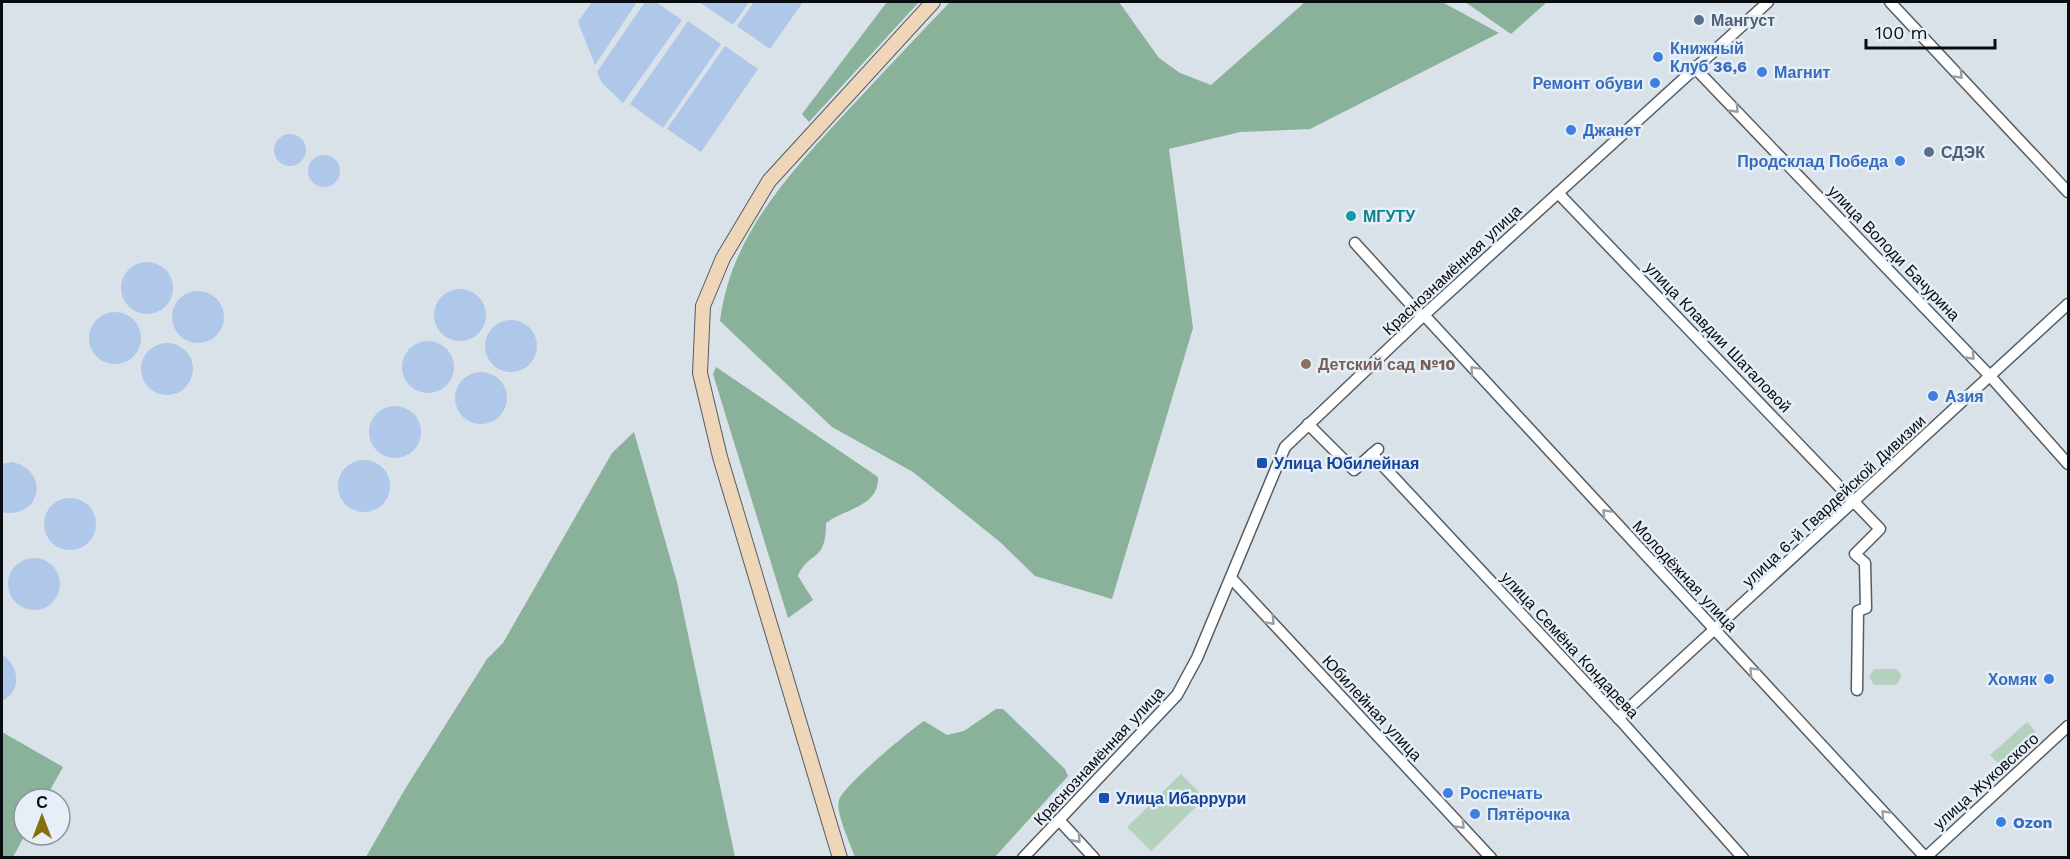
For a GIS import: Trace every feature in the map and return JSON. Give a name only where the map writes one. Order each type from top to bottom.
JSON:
[{"type":"main road","points":[[840,858],[718,447],[700,373],[703,306],[723,258],[769,181],[933,2]]},
{"type":"street","name":"Краснознамённая улица","points":[[1023,858],[1177,695],[1197,658],[1232,578],[1280,455],[1308,424],[1423,316],[1767,2]]},
{"type":"street","points":[[1890,2],[2068,192]]},
{"type":"street","name":"улица Володи Бачурина","points":[[1694,67],[1990,376],[2068,464]]},
{"type":"street","name":"улица Клавдии Шаталовой","points":[[1558,193],[1880,529],[1855,554],[1865,563],[1866,596],[1866,608],[1858,611],[1857,690]]},
{"type":"street","name":"Молодёжная улица","points":[[1355,243],[1925,857]]},
{"type":"street","name":"улица 6-й Гвардейской Дивизии","points":[[1618,718],[2068,304]]},
{"type":"street","name":"улица Семёна Кондарева","points":[[1308,424],[1354,470],[1375,452],[1743,858]]},
{"type":"street","name":"Юбилейная улица","points":[[1232,578],[1491,858]]},
{"type":"street","name":"улица Жуковского","points":[[1925,857],[2068,726]]},
{"type":"street","points":[[1059,819],[1094,858]]},
{"type":"green space","points":[[887,2],[919,2],[809,122],[802,114]]},
{"type":"green space","points":[[950,2],[1119,2],[1159,58],[1180,73],[1211,85],[1305,2],[1442,2],[1499,33],[1310,129],[1240,132],[1169,149],[1193,328],[1112,599],[1035,576],[1000,542],[913,472],[832,427],[720,321],[726,289],[737,259],[767,205],[807,155]]},
{"type":"green space","points":[[1465,2],[1547,2],[1511,34]]},
{"type":"green space","points":[[716,367],[878,477],[877,487],[867,501],[826,523],[820,551],[802,568],[798,576],[813,600],[788,618],[713,374]]},
{"type":"green space","points":[[634,432],[677,582],[735,857],[366,857],[405,789],[487,659],[503,643],[612,453]]},
{"type":"green space","points":[[1874,669],[1896,669],[1901,674],[1900,680],[1896,685],[1874,685],[1869,677]]},
{"type":"green space","points":[[996,709],[1003,709],[1065,769],[1068,776],[995,857],[855,857],[841,820],[838,805],[843,793],[852,783],[892,746],[924,721],[947,735],[964,731]]},
{"type":"green space","points":[[2027,722],[2036,732],[1999,764],[1990,755]]},
{"type":"green space","points":[[2,732],[63,767],[52,787],[12,787],[12,847],[18,847],[13,857],[2,857]]},
{"type":"green space","points":[[1181,774],[1205,798],[1151,851],[1127,827]]},
{"type":"water","points":[[592,2],[637,2],[595,65],[578,22]]},
{"type":"water","points":[[645,2],[656,2],[682,20],[623,103],[602,83],[597,72]]},
{"type":"water","points":[[699,2],[749,2],[733,25]]},
{"type":"water","points":[[754,2],[803,2],[770,49],[737,26]]},
{"type":"water","points":[[688,21],[721,44],[663,128],[630,104]]},
{"type":"water","points":[[725,46],[758,69],[701,152],[667,129]]},
{"type":"water","points":[[290,134],[301,139],[306,150],[301,161],[290,166],[279,161],[274,150],[279,139]]},
{"type":"water","points":[[324,155],[335,160],[340,171],[335,182],[324,187],[313,182],[308,171],[313,160]]},
{"type":"water","points":[[147,262],[157,264],[165,270],[171,278],[173,288],[171,298],[165,306],[157,312],[147,314],[137,312],[129,306],[123,298],[121,288],[123,278],[129,270],[137,264]]},
{"type":"water","points":[[460,289],[470,291],[478,297],[484,305],[486,315],[484,325],[478,333],[470,339],[460,341],[450,339],[442,333],[436,325],[434,315],[436,305],[442,297],[450,291]]},
{"type":"water","points":[[198,291],[208,293],[216,299],[222,307],[224,317],[222,327],[216,335],[208,341],[198,343],[188,341],[180,335],[174,327],[172,317],[174,307],[180,299],[188,293]]},
{"type":"water","points":[[115,312],[125,314],[133,320],[139,328],[141,338],[139,348],[133,356],[125,362],[115,364],[105,362],[97,356],[91,348],[89,338],[91,328],[97,320],[105,314]]},
{"type":"water","points":[[511,320],[521,322],[529,328],[535,336],[537,346],[535,356],[529,364],[521,370],[511,372],[501,370],[493,364],[487,356],[485,346],[487,336],[493,328],[501,322]]},
{"type":"water","points":[[428,341],[438,343],[446,349],[452,357],[454,367],[452,377],[446,385],[438,391],[428,393],[418,391],[410,385],[404,377],[402,367],[404,357],[410,349],[418,343]]},
{"type":"water","points":[[167,343],[177,345],[185,351],[191,359],[193,369],[191,379],[185,387],[177,393],[167,395],[157,393],[149,387],[143,379],[141,369],[143,359],[149,351],[157,345]]},
{"type":"water","points":[[481,372],[491,374],[499,380],[505,388],[507,398],[505,408],[499,416],[491,422],[481,424],[471,422],[463,416],[457,408],[455,398],[457,388],[463,380],[471,374]]},
{"type":"water","points":[[395,406],[405,408],[413,414],[419,422],[421,432],[419,442],[413,450],[405,456],[395,458],[385,456],[377,450],[371,442],[369,432],[371,422],[377,414],[385,408]]},
{"type":"water","points":[[364,460],[374,462],[382,468],[388,476],[390,486],[388,496],[382,504],[374,510],[364,512],[354,510],[346,504],[340,496],[338,486],[340,476],[346,468],[354,462]]},
{"type":"water","points":[[13,462],[25,467],[33,475],[36,494],[25,509],[15,513],[2,512],[2,464]]},
{"type":"water","points":[[70,498],[80,500],[88,506],[94,514],[96,524],[94,534],[88,542],[80,548],[70,550],[60,548],[52,542],[46,534],[44,524],[46,514],[52,506],[60,500]]},
{"type":"water","points":[[34,558],[44,560],[52,566],[58,574],[60,584],[58,594],[52,602],[44,608],[34,610],[24,608],[16,602],[10,594],[8,584],[10,574],[16,566],[24,560]]},
{"type":"water","points":[[2,654],[15,671],[16,684],[9,696],[2,701]]},
{"type":"place","name":"Мангуст","points":[[1699,20]]},
{"type":"place","name":"Книжный Клуб 36,6","points":[[1658,57]]},
{"type":"place","name":"Магнит","points":[[1762,72]]},
{"type":"place","name":"Ремонт обуви","points":[[1655,83]]},
{"type":"place","name":"Джанет","points":[[1571,130]]},
{"type":"place","name":"СДЭК","points":[[1929,152]]},
{"type":"place","name":"Продсклад Победа","points":[[1900,161]]},
{"type":"place","name":"МГУТУ","points":[[1351,216]]},
{"type":"place","name":"Детский сад №10","points":[[1306,364]]},
{"type":"place","name":"Азия","points":[[1933,396]]},
{"type":"place","name":"Улица Юбилейная","points":[[1262,463]]},
{"type":"place","name":"Хомяк","points":[[2049,679]]},
{"type":"place","name":"Роспечать","points":[[1448,793]]},
{"type":"place","name":"Улица Ибаррури","points":[[1104,798]]},
{"type":"place","name":"Пятёрочка","points":[[1475,814]]},
{"type":"place","name":"Ozon","points":[[2001,822]]}]
